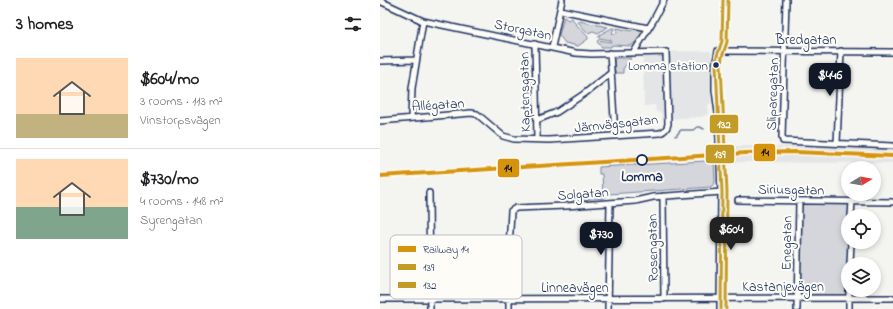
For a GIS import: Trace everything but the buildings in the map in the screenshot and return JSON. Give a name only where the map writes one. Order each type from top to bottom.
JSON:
[{"type":"street","points":[[552,47],[562,0]]},
{"type":"street","points":[[634,52],[661,9],[664,0]]},
{"type":"street","name":"Sliparegatan","points":[[786,0],[783,141],[837,143]]},
{"type":"street","name":"Storgatan","points":[[380,1],[424,21],[576,53],[666,52]]},
{"type":"street","points":[[560,10],[648,28]]},
{"type":"street","points":[[411,118],[412,88],[424,21]]},
{"type":"street","name":"Kaptensgatan","points":[[535,44],[537,139]]},
{"type":"street","points":[[719,51],[716,65],[716,90],[719,113],[722,192],[721,309]]},
{"type":"street","name":"Bredgatan","points":[[719,51],[893,52]]},
{"type":"street","name":"Järnvägsgatan","points":[[514,139],[549,140],[592,138],[664,131],[668,124],[666,52]]},
{"type":"street","points":[[841,52],[837,143],[893,146]]},
{"type":"street","points":[[610,53],[615,135]]},
{"type":"street","points":[[380,61],[416,60]]},
{"type":"street","points":[[537,120],[557,112],[584,94],[611,73]]},
{"type":"street","name":"Allégatan","points":[[380,121],[471,113],[477,114],[503,136],[514,139]]},
{"type":"street","name":"Solgatan","points":[[510,235],[511,211],[516,208],[610,203],[635,201],[663,196],[722,192]]},
{"type":"street","points":[[429,193],[429,235]]},
{"type":"street","name":"Rosengatan","points":[[663,196],[664,299]]},
{"type":"street","name":"Siriusgatan","points":[[738,200],[893,202]]},
{"type":"street","name":"Enegatan","points":[[797,309],[799,201]]},
{"type":"street","points":[[852,202],[852,209]]},
{"type":"street","points":[[608,309],[610,203]]},
{"type":"street","name":"Kastanjevägen","points":[[721,298],[893,298]]},
{"type":"street","name":"Linneavägen","points":[[380,299],[721,298]]},
{"type":"street","points":[[849,298],[849,309]]},
{"type":"street","points":[[430,299],[430,309]]},
{"type":"street","points":[[509,299],[509,309]]},
{"type":"shaded area","points":[[564,17],[568,20],[572,18],[588,37],[588,39],[578,46],[565,43],[559,35]]},
{"type":"shaded area","points":[[577,21],[608,27],[598,33],[593,31],[588,33]]},
{"type":"shaded area","points":[[614,28],[613,34],[617,33],[617,28],[631,31],[634,28],[644,29],[644,32],[638,42],[631,46],[612,45],[611,47],[602,47],[597,42],[598,40],[611,42],[611,40],[599,38],[599,35]]},
{"type":"shaded area","points":[[711,51],[711,103],[708,105],[709,114],[701,117],[662,119],[662,113],[656,112],[655,105],[644,106],[643,52]]},
{"type":"shaded area","points":[[616,58],[631,58],[623,69],[623,73],[615,73],[614,60]]},
{"type":"shaded area","points":[[730,146],[837,147],[893,150],[893,163],[881,163],[881,161],[841,161],[841,163],[729,162]]},
{"type":"shaded area","points":[[711,158],[714,160],[715,182],[711,187],[609,194],[605,198],[567,201],[567,196],[603,193],[602,174],[599,174],[599,167],[706,161]]},
{"type":"shaded area","points":[[801,203],[849,203],[849,209],[841,209],[841,249],[848,249],[847,257],[841,257],[841,296],[799,297]]},
{"type":"waterway","points":[[675,136],[681,130],[693,130],[697,127],[704,129]]},
{"type":"rail line","name":"14","points":[[380,176],[746,153],[795,152],[893,156]]},
{"type":"transit line","name":"139","points":[[721,309],[722,192],[716,65],[717,56],[722,41],[723,0]]},
{"type":"transit line","name":"132","points":[[726,309],[727,192],[721,65],[727,42],[728,0]]},
{"type":"place","name":"Lomma station","points":[[716,65]]},
{"type":"place","name":"Lomma","points":[[642,160]]}]
